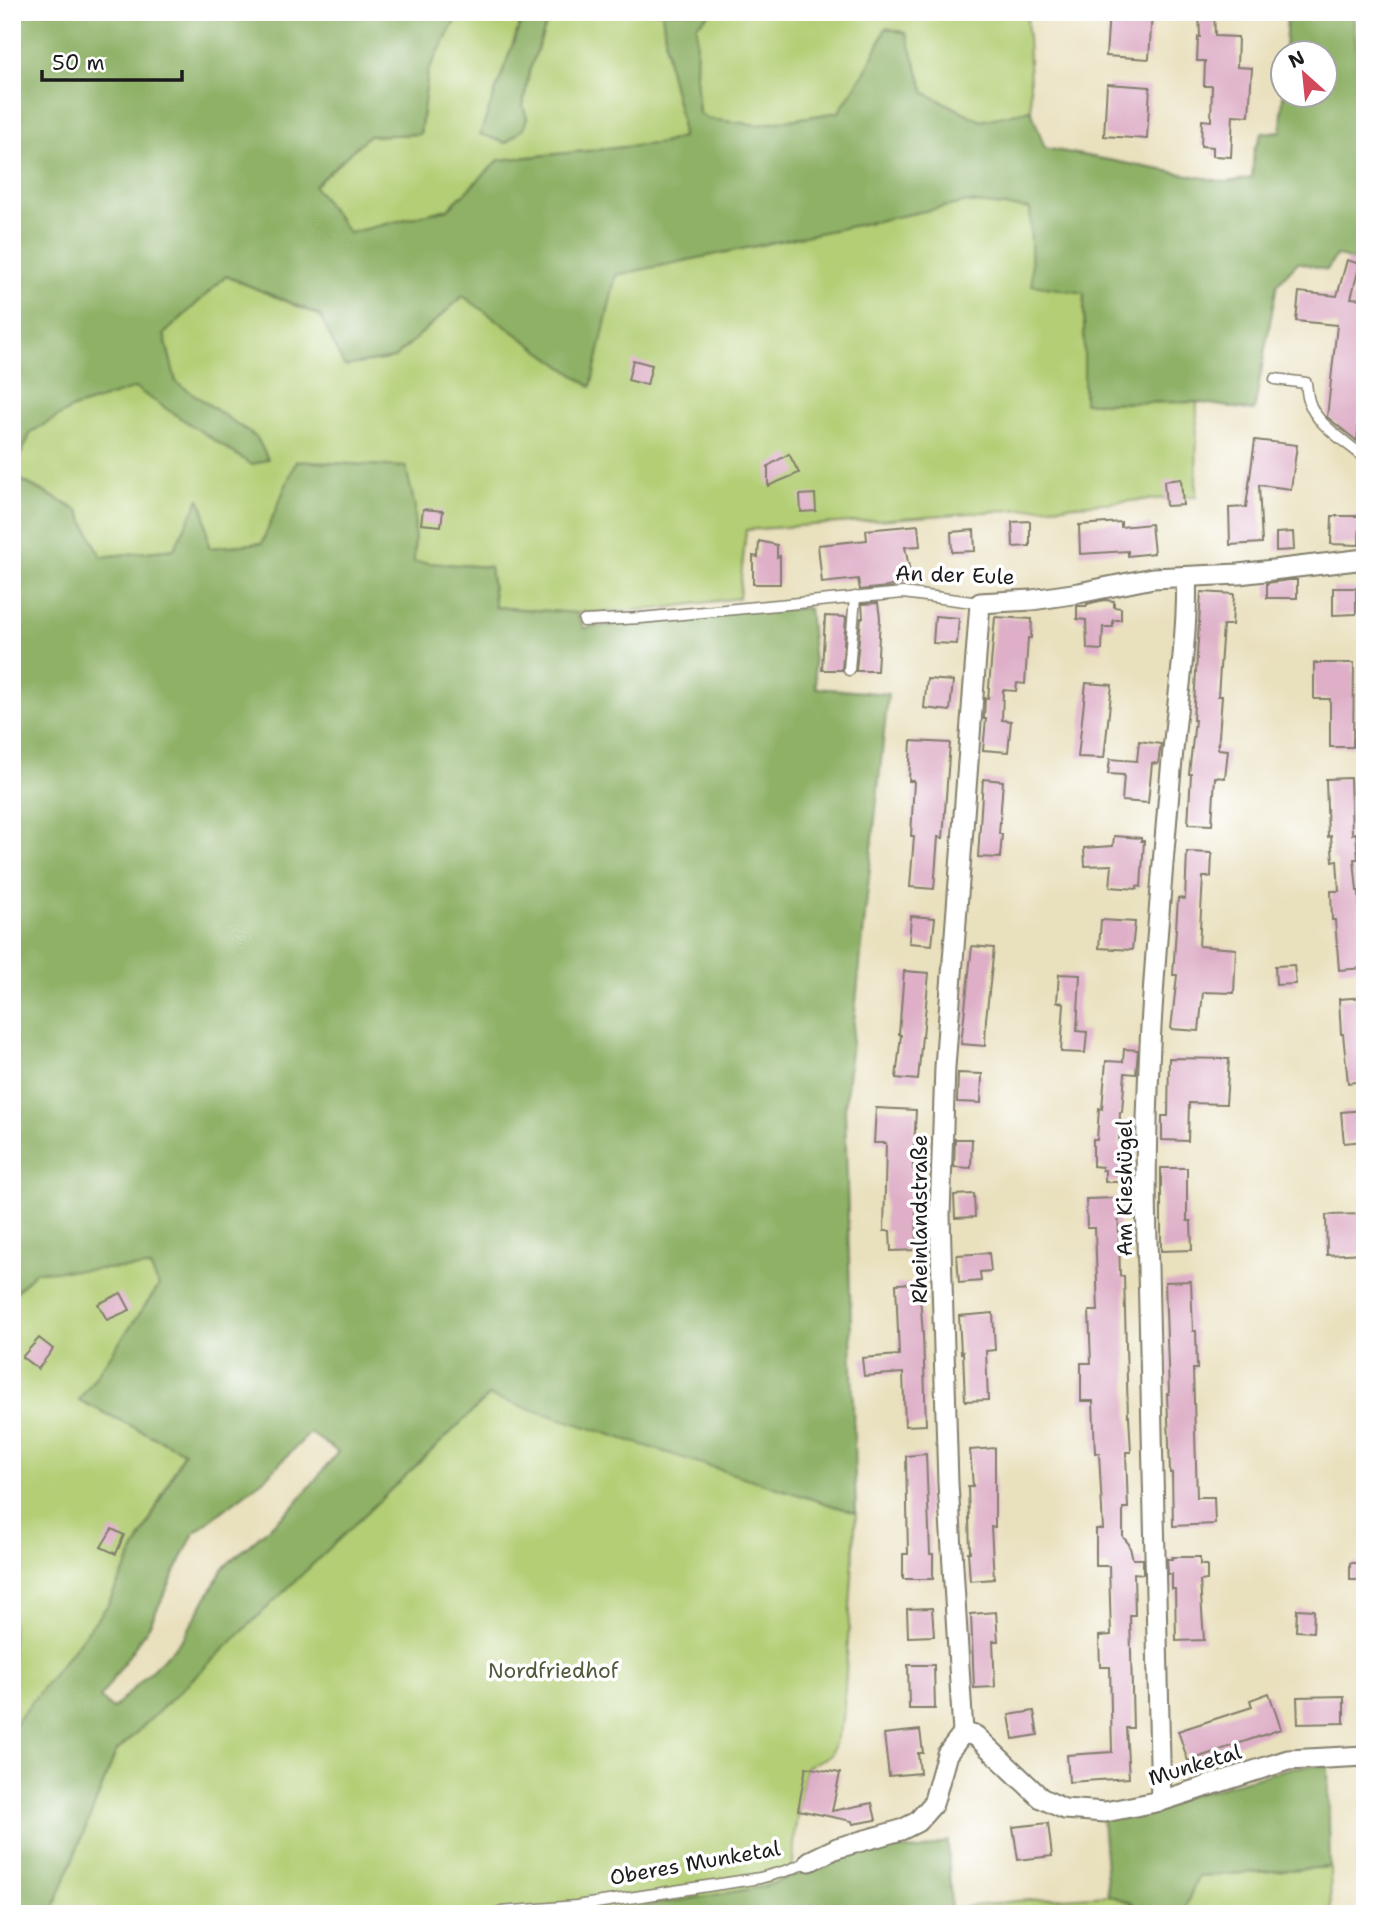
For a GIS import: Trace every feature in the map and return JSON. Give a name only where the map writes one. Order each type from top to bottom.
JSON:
[{"type":"street","name":"An der Eule","points":[[980,603],[1067,595],[1153,578],[1239,574],[1365,559]]},
{"type":"street","name":"Am Kieshügel","points":[[1161,1801],[1145,1205],[1150,1036],[1168,802],[1185,633],[1186,577]]},
{"type":"street","name":"Rheinlandstraße","points":[[963,1733],[948,1483],[940,1215],[946,1053],[980,603]]},
{"type":"street","name":"Munketal","points":[[963,1733],[976,1736],[1041,1798],[1064,1810],[1105,1812],[1161,1801],[1288,1760],[1365,1755]]},
{"type":"street","name":"Oberes Munketal","points":[[810,1861],[837,1848],[901,1830],[917,1822],[933,1804],[947,1754],[963,1733]]},
{"type":"lane","points":[[1275,379],[1306,383],[1309,402],[1317,418],[1365,458]]},
{"type":"lane","name":"An der Eule","points":[[584,621],[904,593],[980,603]]},
{"type":"lane","points":[[849,670],[855,597]]},
{"type":"lane","name":"Oberes Munketal","points":[[497,1914],[538,1912],[760,1878],[810,1861]]},
{"type":"green space","points":[[12,12],[460,12],[428,71],[420,134],[368,136],[314,186],[349,233],[448,209],[499,160],[663,143],[682,137],[662,12],[712,12],[697,25],[696,76],[699,113],[708,119],[758,125],[839,112],[869,65],[886,28],[906,33],[925,93],[981,121],[1031,110],[1045,148],[1226,182],[1252,178],[1254,150],[1262,133],[1281,131],[1282,108],[1338,108],[1338,38],[1286,38],[1287,12],[1353,12],[1365,134],[1365,264],[1336,255],[1327,270],[1298,262],[1277,284],[1254,411],[1197,402],[1084,403],[1084,293],[1032,285],[1030,209],[968,202],[616,275],[591,387],[463,296],[394,358],[344,366],[320,315],[226,276],[164,334],[176,382],[257,438],[268,459],[252,465],[135,388],[73,408],[31,432],[12,474]]},
{"type":"green space","points":[[460,12],[511,12],[523,15],[481,134],[527,118],[523,106],[529,72],[549,17],[601,12],[662,12],[682,137],[663,143],[499,160],[448,209],[349,233],[313,187],[368,136],[420,134],[428,71]]},
{"type":"green space","points":[[511,12],[601,12],[549,17],[529,72],[523,106],[527,118],[524,128],[506,143],[480,134],[523,16]]},
{"type":"green space","points":[[712,12],[888,12],[889,16],[913,19],[919,12],[1027,12],[1031,110],[981,121],[925,93],[906,33],[886,28],[869,65],[839,112],[758,125],[708,119],[699,113],[696,76],[697,25]]},
{"type":"green space","points":[[968,202],[1031,209],[1032,285],[1084,292],[1084,403],[1197,402],[1196,496],[746,530],[739,598],[656,609],[577,613],[495,607],[490,567],[414,562],[415,507],[262,543],[209,548],[204,509],[174,549],[101,557],[79,511],[12,475],[31,432],[73,408],[135,388],[252,465],[267,459],[257,438],[176,382],[164,334],[226,276],[320,316],[345,366],[394,358],[463,296],[591,386],[615,275]]},
{"type":"green space","points":[[296,461],[406,467],[415,507],[414,562],[490,567],[495,607],[577,613],[584,628],[737,611],[809,608],[816,688],[888,694],[845,1109],[856,1513],[489,1396],[116,1752],[51,1914],[12,1914],[12,1727],[107,1606],[184,1452],[79,1400],[159,1286],[150,1267],[35,1272],[12,1296],[12,475],[79,511],[101,557],[174,549],[199,499],[204,509],[209,548],[262,543]],"holes":[[[310,1433],[338,1452],[295,1505],[224,1567],[183,1639],[113,1709],[100,1698],[149,1626],[194,1533],[264,1479]]]},
{"type":"green space","points":[[150,1266],[159,1286],[79,1400],[184,1451],[107,1606],[12,1727],[12,1296],[35,1272]]},
{"type":"green space","name":"Nordfriedhof","points":[[489,1395],[856,1513],[843,1720],[831,1755],[806,1767],[795,1830],[792,1877],[763,1887],[598,1914],[51,1914],[116,1752]]},
{"type":"green space","points":[[1328,1765],[1330,1867],[1198,1876],[1184,1910],[1186,1914],[1137,1914],[1132,1903],[1108,1895],[1102,1819],[1294,1767]]},
{"type":"green space","points":[[948,1841],[951,1909],[906,1914],[598,1914],[763,1887],[807,1871],[835,1857],[874,1847],[920,1850]]},
{"type":"green space","points":[[1330,1867],[1331,1914],[1186,1914],[1184,1910],[1198,1876]]},
{"type":"green space","points":[[1108,1895],[1132,1903],[1137,1914],[906,1914],[1015,1901]]},
{"type":"building","points":[[1109,12],[1152,12],[1149,59],[1106,56]]},
{"type":"building","points":[[1199,12],[1214,12],[1215,36],[1238,37],[1237,67],[1252,68],[1249,116],[1233,115],[1231,157],[1213,156],[1213,147],[1201,146],[1202,120],[1211,121],[1212,86],[1204,86],[1205,61],[1197,61]]},
{"type":"building","points":[[1107,84],[1150,87],[1147,139],[1104,136]]},
{"type":"building","points":[[1347,260],[1360,264],[1351,298],[1365,299],[1365,372],[1357,441],[1327,417],[1337,325],[1296,321],[1299,292],[1337,296]]},
{"type":"building","points":[[633,360],[652,365],[647,385],[628,380]]},
{"type":"building","points":[[1255,440],[1297,445],[1291,489],[1259,485],[1262,543],[1230,545],[1229,508],[1246,507]]},
{"type":"building","points":[[789,454],[799,473],[768,486],[768,466]]},
{"type":"building","points":[[1181,479],[1183,505],[1166,506],[1164,481]]},
{"type":"building","points":[[815,494],[816,511],[801,512],[800,495]]},
{"type":"building","points":[[423,509],[443,511],[441,526],[421,524]]},
{"type":"building","points":[[1332,516],[1360,516],[1359,545],[1331,544]]},
{"type":"building","points":[[1030,521],[1030,546],[1013,547],[1012,522]]},
{"type":"building","points":[[1121,522],[1121,527],[1151,524],[1154,553],[1128,556],[1128,551],[1080,554],[1079,525]]},
{"type":"building","points":[[918,525],[920,546],[905,547],[912,582],[860,590],[858,579],[822,583],[818,545],[867,540],[866,530]]},
{"type":"building","points":[[974,530],[975,551],[952,552],[951,532]]},
{"type":"building","points":[[1293,532],[1294,550],[1276,551],[1276,533]]},
{"type":"building","points":[[759,541],[777,545],[777,557],[780,556],[780,584],[753,584],[753,556],[758,557]]},
{"type":"building","points":[[1297,580],[1297,598],[1267,598],[1267,583]]},
{"type":"building","points":[[1333,588],[1356,588],[1356,614],[1333,615]]},
{"type":"building","points":[[1201,592],[1234,594],[1232,625],[1223,625],[1218,696],[1222,696],[1218,749],[1228,750],[1225,778],[1215,777],[1212,825],[1188,824]]},
{"type":"building","points":[[1104,600],[1114,601],[1114,607],[1121,608],[1121,620],[1113,620],[1113,627],[1103,627],[1102,650],[1087,649],[1086,620],[1077,619],[1077,606],[1087,606]]},
{"type":"building","points":[[878,603],[880,618],[877,671],[856,671],[863,618],[862,604]]},
{"type":"building","points":[[825,616],[846,617],[842,670],[822,670]]},
{"type":"building","points":[[935,616],[959,618],[957,644],[933,643]]},
{"type":"building","points":[[995,617],[1032,619],[1025,684],[1017,683],[1016,691],[1003,690],[1002,720],[1011,721],[1008,752],[983,750],[985,698],[988,699]]},
{"type":"building","points":[[1314,663],[1354,663],[1353,747],[1330,747],[1330,699],[1314,699]]},
{"type":"building","points":[[927,679],[953,681],[950,711],[924,708]]},
{"type":"building","points":[[1086,683],[1112,685],[1104,758],[1078,757]]},
{"type":"building","points":[[911,741],[950,743],[943,838],[938,837],[934,889],[910,887],[914,836],[911,836],[914,781],[909,781]]},
{"type":"building","points":[[1139,741],[1161,744],[1158,764],[1152,763],[1148,803],[1122,801],[1124,775],[1108,774],[1110,759],[1137,761]]},
{"type":"building","points":[[1350,778],[1352,834],[1356,833],[1358,859],[1354,859],[1359,891],[1361,942],[1365,942],[1365,968],[1339,970],[1331,891],[1339,891],[1337,860],[1333,861],[1331,836],[1328,837],[1326,779]]},
{"type":"building","points":[[983,779],[1003,781],[1000,858],[978,857]]},
{"type":"building","points":[[1114,836],[1141,838],[1141,841],[1144,841],[1141,887],[1137,886],[1137,889],[1110,887],[1112,865],[1085,866],[1084,848],[1113,846]]},
{"type":"building","points":[[1187,852],[1212,853],[1211,877],[1203,877],[1199,946],[1236,949],[1234,993],[1203,992],[1199,1031],[1171,1029],[1177,975],[1173,975],[1178,898],[1185,899]]},
{"type":"building","points":[[911,916],[935,918],[932,945],[909,943]]},
{"type":"building","points":[[1101,920],[1135,922],[1132,950],[1099,948]]},
{"type":"building","points":[[972,946],[994,948],[985,1046],[961,1044]]},
{"type":"building","points":[[1294,965],[1296,984],[1276,985],[1275,966]]},
{"type":"building","points":[[904,971],[929,973],[918,1080],[896,1078]]},
{"type":"building","points":[[1059,974],[1080,975],[1077,1031],[1087,1032],[1085,1053],[1061,1052],[1064,1003],[1057,1002]]},
{"type":"building","points":[[1365,997],[1365,1081],[1348,1083],[1339,999]]},
{"type":"building","points":[[1124,1049],[1138,1050],[1136,1074],[1125,1073],[1120,1112],[1119,1148],[1122,1148],[1123,1182],[1105,1182],[1105,1170],[1093,1166],[1093,1140],[1097,1140],[1106,1061],[1123,1062]]},
{"type":"building","points":[[1169,1058],[1229,1059],[1226,1104],[1189,1103],[1188,1141],[1162,1140],[1162,1116],[1168,1116]]},
{"type":"building","points":[[958,1073],[982,1074],[981,1103],[957,1102]]},
{"type":"building","points":[[876,1108],[916,1110],[913,1169],[920,1169],[919,1202],[916,1202],[917,1250],[891,1251],[890,1231],[884,1231],[886,1143],[874,1143]]},
{"type":"building","points":[[1365,1110],[1365,1141],[1344,1143],[1341,1112]]},
{"type":"building","points":[[955,1139],[972,1139],[971,1168],[954,1167]]},
{"type":"building","points":[[1161,1168],[1187,1168],[1187,1221],[1191,1221],[1192,1250],[1161,1251]]},
{"type":"building","points":[[974,1194],[975,1217],[955,1218],[954,1195]]},
{"type":"building","points":[[1118,1198],[1131,1452],[1126,1452],[1128,1508],[1123,1508],[1123,1537],[1129,1544],[1133,1559],[1143,1559],[1143,1574],[1134,1573],[1135,1615],[1130,1615],[1133,1728],[1126,1728],[1129,1778],[1069,1782],[1067,1755],[1112,1752],[1110,1667],[1100,1667],[1099,1636],[1111,1635],[1109,1566],[1096,1566],[1096,1529],[1103,1529],[1099,1453],[1095,1453],[1093,1401],[1081,1401],[1081,1363],[1091,1363],[1089,1311],[1098,1311],[1095,1228],[1087,1228],[1086,1199]]},
{"type":"building","points":[[1365,1214],[1365,1253],[1327,1255],[1326,1215]]},
{"type":"building","points":[[989,1253],[991,1271],[980,1272],[981,1281],[959,1283],[957,1255]]},
{"type":"building","points":[[1191,1281],[1193,1331],[1196,1331],[1197,1369],[1193,1369],[1197,1497],[1214,1497],[1215,1524],[1173,1526],[1165,1282]]},
{"type":"building","points":[[919,1283],[926,1425],[905,1426],[903,1373],[864,1376],[862,1358],[899,1355],[896,1284]]},
{"type":"building","points":[[121,1293],[130,1310],[107,1320],[98,1304]]},
{"type":"building","points":[[993,1313],[995,1350],[986,1351],[988,1400],[965,1401],[959,1316]]},
{"type":"building","points":[[39,1338],[53,1349],[38,1369],[22,1357]]},
{"type":"building","points":[[995,1448],[995,1527],[991,1527],[994,1579],[970,1581],[968,1486],[973,1486],[970,1450]]},
{"type":"building","points":[[926,1454],[933,1579],[903,1579],[903,1554],[908,1554],[906,1456]]},
{"type":"building","points":[[112,1529],[124,1535],[116,1554],[101,1547]]},
{"type":"building","points":[[1200,1557],[1200,1565],[1207,1565],[1207,1580],[1200,1581],[1204,1640],[1176,1641],[1175,1589],[1172,1589],[1172,1574],[1168,1574],[1167,1559]]},
{"type":"building","points":[[1350,1563],[1365,1563],[1365,1580],[1350,1580]]},
{"type":"building","points":[[932,1608],[934,1636],[908,1637],[907,1609]]},
{"type":"building","points":[[1297,1609],[1314,1610],[1313,1632],[1296,1631]]},
{"type":"building","points":[[996,1612],[998,1641],[993,1641],[995,1687],[974,1688],[971,1614]]},
{"type":"building","points":[[908,1665],[934,1665],[935,1709],[909,1709]]},
{"type":"building","points":[[1269,1693],[1281,1729],[1188,1761],[1178,1731],[1252,1707],[1250,1700]]},
{"type":"building","points":[[1344,1696],[1344,1723],[1298,1724],[1297,1697]]},
{"type":"building","points":[[1034,1711],[1038,1735],[1013,1739],[1009,1715]]},
{"type":"building","points":[[920,1730],[923,1753],[918,1753],[920,1773],[889,1776],[884,1734]]},
{"type":"building","points":[[806,1767],[840,1773],[832,1811],[872,1803],[876,1820],[853,1824],[852,1821],[798,1810]]},
{"type":"building","points":[[1048,1823],[1052,1856],[1018,1860],[1013,1827]]}]
